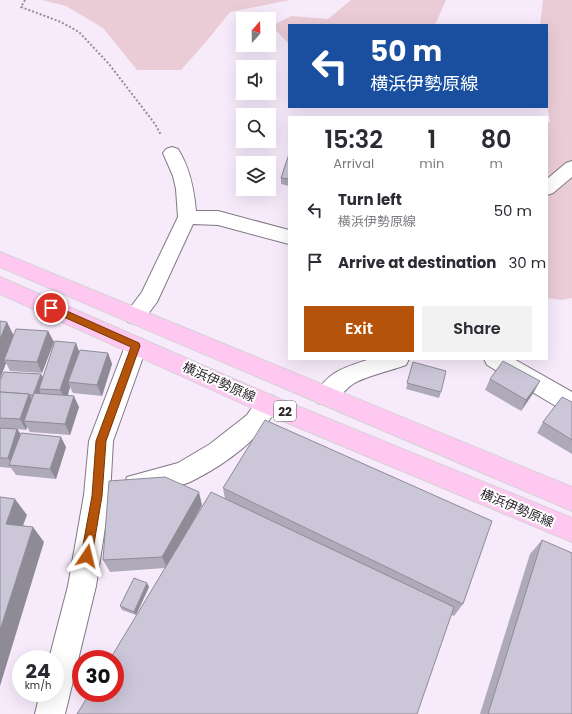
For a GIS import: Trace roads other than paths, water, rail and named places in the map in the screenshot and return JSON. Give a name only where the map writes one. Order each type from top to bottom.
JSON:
[{"type":"main road","name":"22","points":[[0,259],[572,499]]},
{"type":"main road","name":"横浜伊勢原線","points":[[0,285],[267,404],[572,530]]},
{"type":"street","points":[[135,316],[150,296],[187,217],[185,189],[182,176],[172,154]]},
{"type":"street","points":[[548,188],[572,167]]},
{"type":"street","points":[[187,217],[218,218],[288,238]]},
{"type":"street","points":[[50,714],[82,586],[97,496],[101,441],[136,346]]},
{"type":"street","points":[[326,396],[337,382],[346,376],[395,360]]},
{"type":"street","points":[[497,360],[572,404]]},
{"type":"street","points":[[97,496],[183,473],[218,452],[237,437],[255,422],[267,404]]}]
